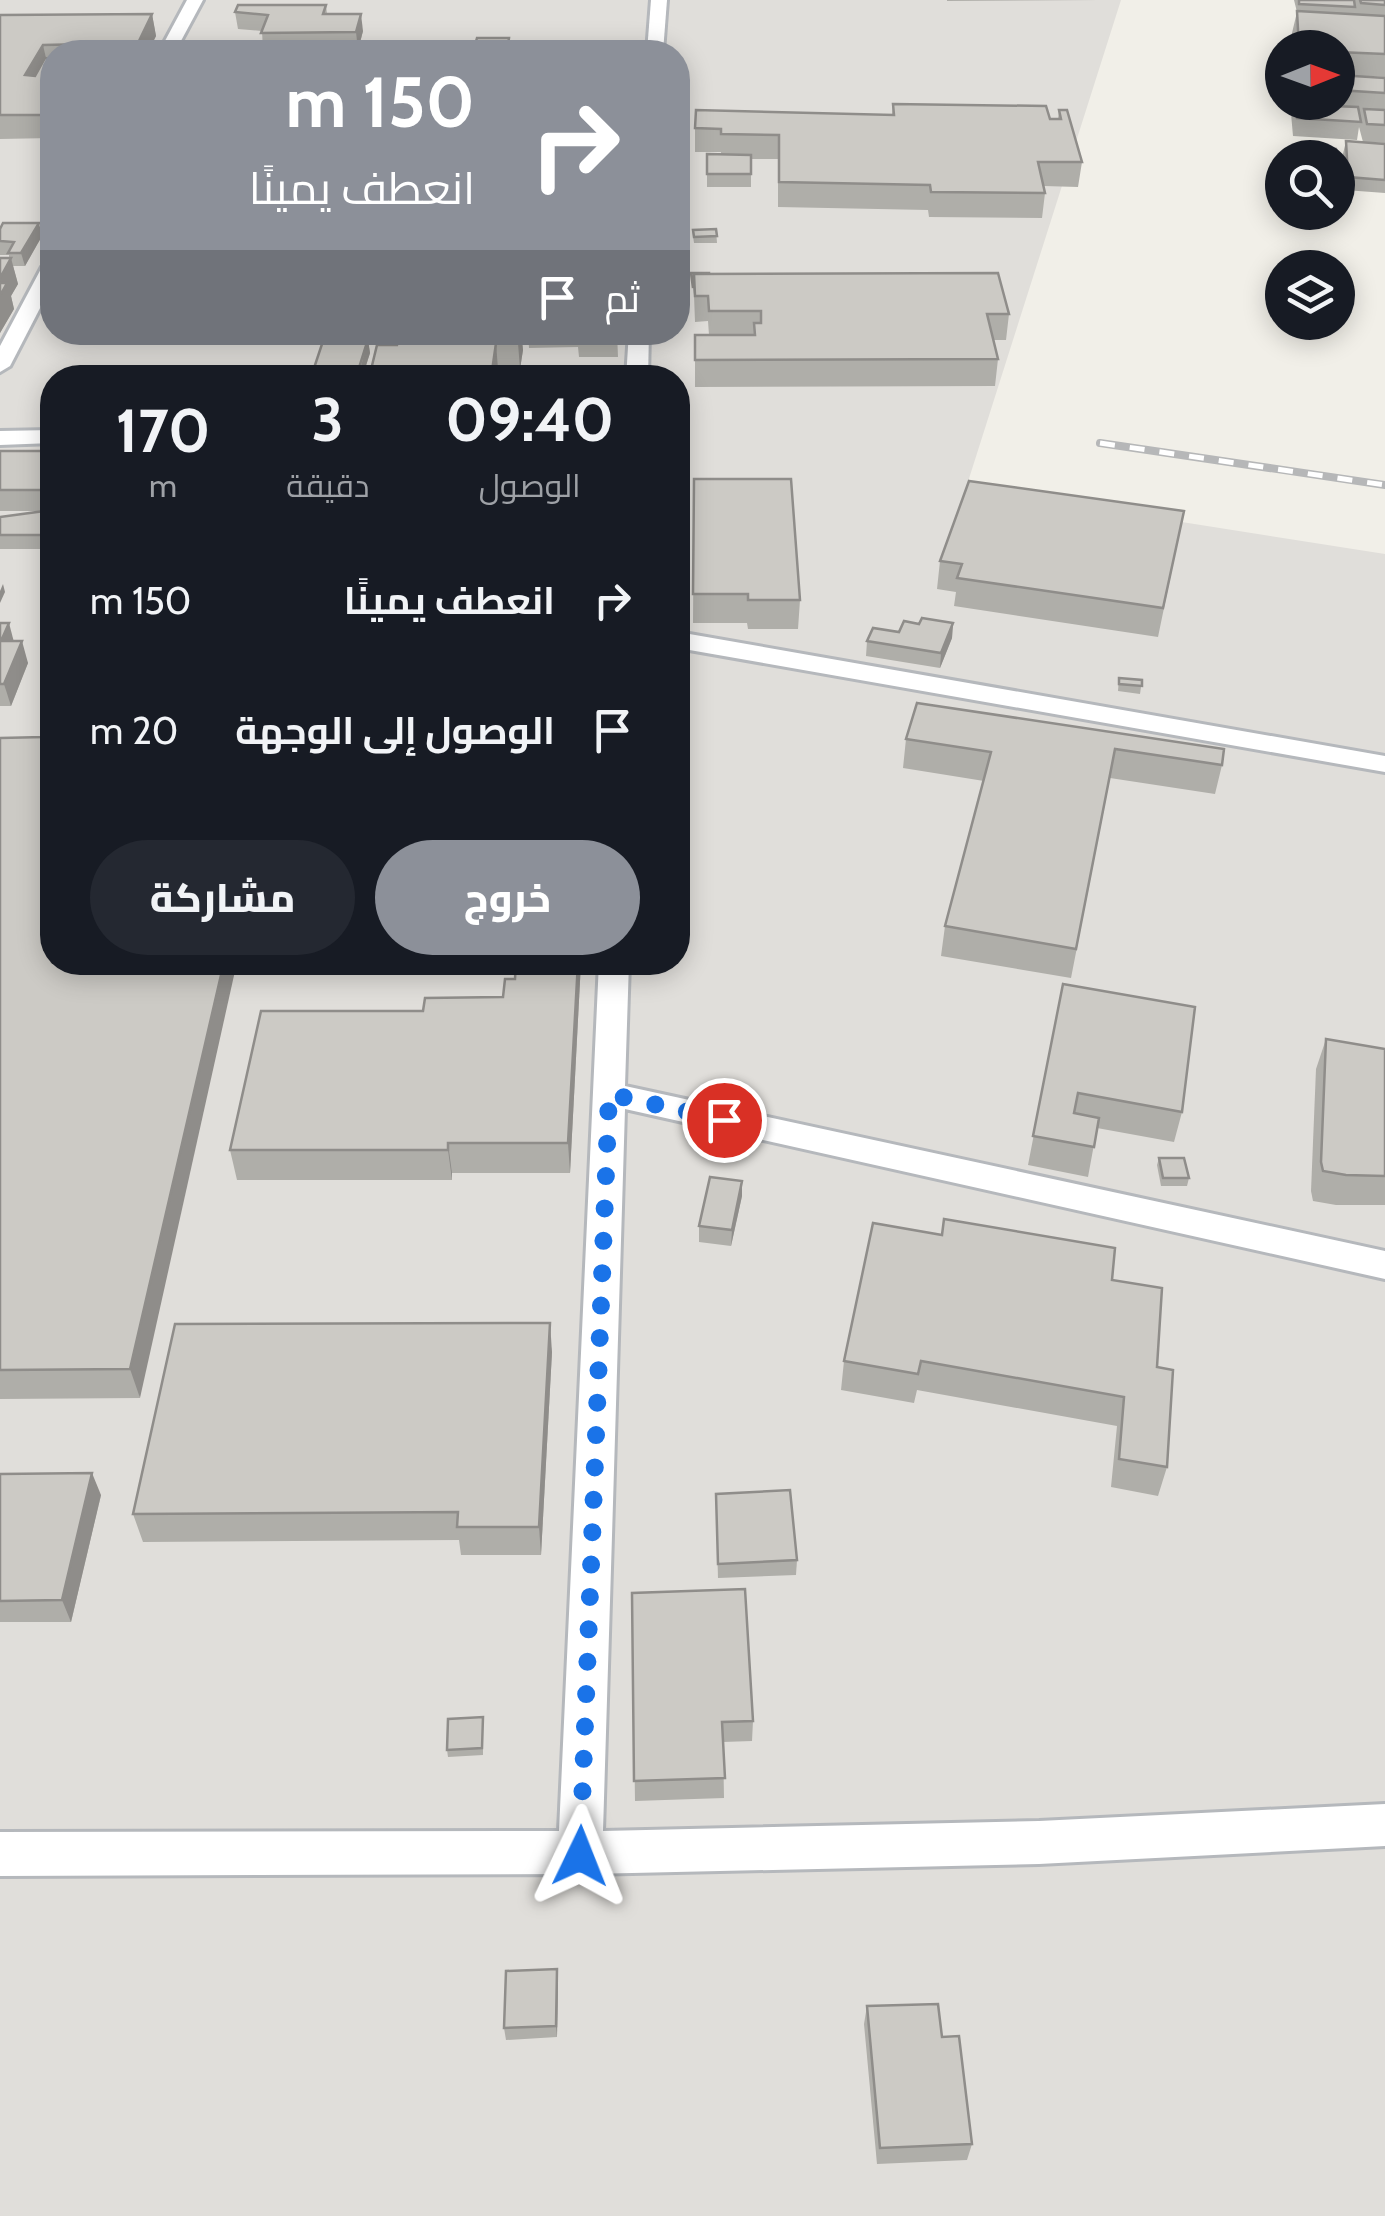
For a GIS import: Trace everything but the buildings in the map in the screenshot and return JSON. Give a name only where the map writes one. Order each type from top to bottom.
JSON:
[{"type":"street","points":[[173,40],[194,0]]},
{"type":"street","points":[[656,40],[659,0]]},
{"type":"street","points":[[0,366],[40,290]]},
{"type":"street","points":[[0,438],[40,438]]},
{"type":"street","points":[[690,642],[1385,764]]},
{"type":"street","points":[[580,1856],[614,975]]},
{"type":"street","points":[[609,1094],[1385,1265]]},
{"type":"street","points":[[0,1854],[580,1856],[1170,1839],[1385,1824]]},
{"type":"shaded area","points":[[0,0],[1121,0],[966,488],[1385,554],[1385,2216],[0,2216]]},
{"type":"railway","points":[[1100,443],[1385,485]]},
{"type":"route","points":[[580,1856],[609,1094],[724,1120]]}]
